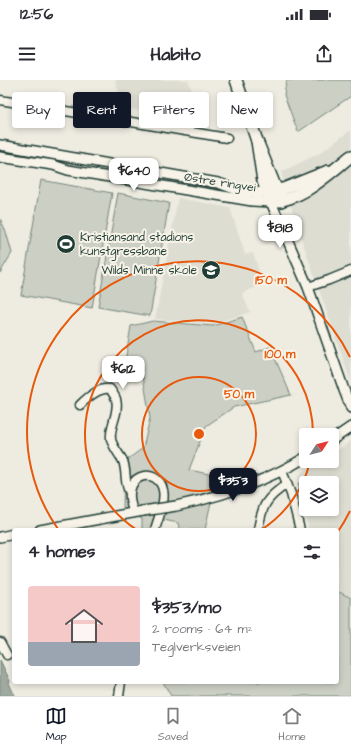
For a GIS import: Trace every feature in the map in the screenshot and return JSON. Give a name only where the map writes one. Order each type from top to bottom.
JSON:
[{"type":"main road","points":[[236,80],[276,201]]},
{"type":"main road","name":"Østre ringvei","points":[[276,201],[312,187],[351,156]]},
{"type":"main road","name":"Østre ringvei","points":[[272,191],[333,169]]},
{"type":"street","points":[[0,100],[227,138]]},
{"type":"street","name":"Østre ringvei","points":[[0,145],[218,183],[244,192],[251,193],[272,191]]},
{"type":"street","name":"Østre ringvei","points":[[0,157],[53,165],[68,170],[252,201],[276,201]]},
{"type":"street","points":[[276,201],[351,408]]},
{"type":"street","points":[[308,287],[351,271]]},
{"type":"street","points":[[80,405],[96,392],[104,389],[110,389],[117,401],[111,430],[111,440],[126,471],[126,486],[129,492],[129,499],[139,512]]},
{"type":"street","points":[[339,435],[351,427]]},
{"type":"street","points":[[51,528],[176,506],[212,498],[231,492],[282,471],[299,461]]},
{"type":"street","points":[[282,471],[299,528]]},
{"type":"street","points":[[129,492],[136,479],[142,476],[149,476],[156,479],[161,484],[164,491],[164,499],[156,528]]},
{"type":"street","points":[[258,528],[260,516],[269,498],[287,484]]},
{"type":"street","points":[[0,537],[12,534]]},
{"type":"street","points":[[0,642],[7,655]]},
{"type":"street","points":[[119,696],[121,684]]},
{"type":"shaded area","points":[[115,80],[188,80],[192,92],[139,92],[139,111],[131,109],[131,92],[118,92]]},
{"type":"shaded area","points":[[288,80],[351,80],[351,96],[298,132],[284,95],[286,82]]},
{"type":"shaded area","points":[[351,130],[351,382],[295,220],[281,172],[320,153]]},
{"type":"shaded area","name":"Kristiansand stadions kunstgressbane","points":[[41,180],[112,193],[92,308],[21,295]]},
{"type":"shaded area","points":[[118,193],[169,203],[150,316],[98,307]]},
{"type":"shaded area","name":"Wilds Minne skole","points":[[178,198],[230,208],[245,254],[253,253],[262,280],[260,286],[242,293],[250,312],[213,324],[155,319]]},
{"type":"shaded area","points":[[0,218],[12,253],[0,273]]},
{"type":"shaded area","points":[[242,317],[256,352],[270,347],[291,395],[234,407],[206,426],[189,470],[254,483],[212,497],[205,528],[179,528],[178,523],[159,519],[154,528],[142,528],[142,519],[123,508],[124,462],[143,448],[150,418],[141,364],[121,369],[126,356],[131,326],[153,321],[213,326]]},
{"type":"shaded area","points":[[351,441],[351,599],[348,601],[339,590],[339,528],[309,528],[306,516],[339,516],[339,476],[299,476],[299,487],[298,477],[302,472],[309,468],[339,468],[339,449]]},
{"type":"shaded area","points":[[339,592],[351,598],[351,696],[171,696],[164,684],[339,684]]},
{"type":"shaded area","points":[[0,660],[10,681],[9,683],[15,696],[0,696]]},
{"type":"place","name":"Kristiansand stadions kunstgressbane","points":[[66,244]]},
{"type":"place","name":"Wilds Minne skole","points":[[211,270]]}]
